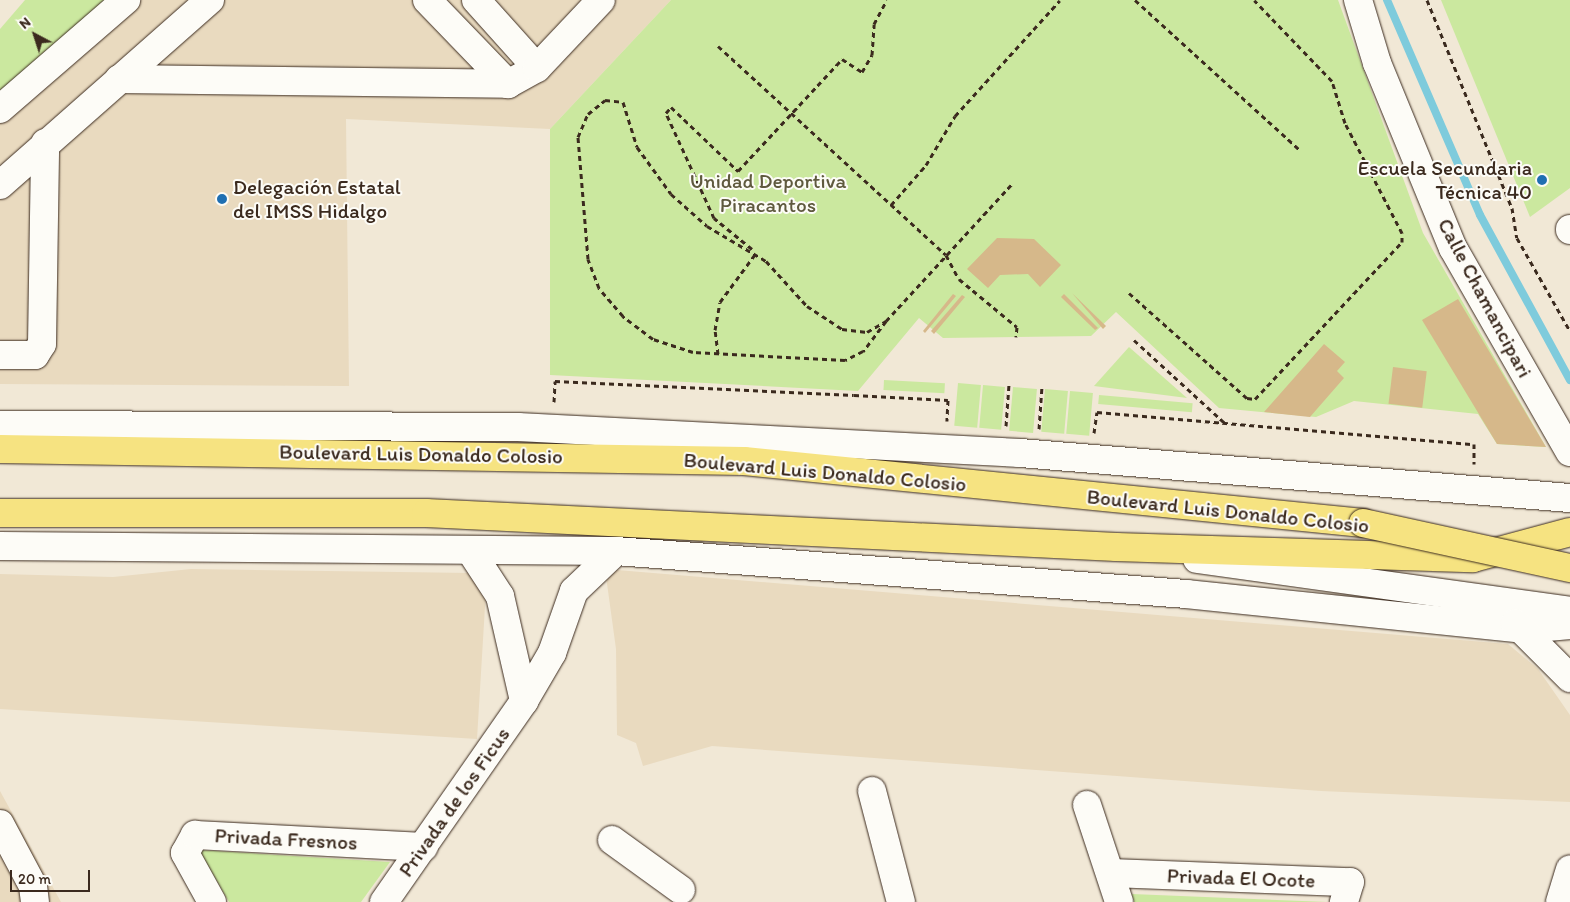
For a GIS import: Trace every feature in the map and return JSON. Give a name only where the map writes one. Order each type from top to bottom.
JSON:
[{"type":"main road","name":"Boulevard Luis Donaldo Colosio","points":[[0,450],[744,461],[1363,523],[1570,568]]},
{"type":"main road","name":"Boulevard Luis Donaldo Colosio","points":[[0,512],[426,513],[1116,547],[1473,558],[1570,532]]},
{"type":"street","points":[[0,109],[126,0]]},
{"type":"street","points":[[0,186],[45,143],[210,0]]},
{"type":"street","points":[[427,0],[508,84]]},
{"type":"street","points":[[476,0],[537,68]]},
{"type":"street","points":[[119,79],[508,84],[537,68],[601,0]]},
{"type":"street","name":"Calle Chamancipari","points":[[1358,0],[1377,63],[1453,248],[1570,452]]},
{"type":"street","points":[[0,355],[35,354],[42,344],[45,143]]},
{"type":"street","points":[[0,425],[518,427],[1020,453],[1570,498]]},
{"type":"street","points":[[0,546],[616,551],[1186,594],[1525,629],[1570,625]]},
{"type":"street","points":[[1116,547],[1570,611]]},
{"type":"street","points":[[470,550],[500,596],[524,702]]},
{"type":"street","name":"Privada de los Ficus","points":[[384,902],[524,702],[552,653],[574,591],[616,551]]},
{"type":"street","points":[[1475,599],[1525,629],[1570,678]]},
{"type":"street","points":[[872,791],[901,902]]},
{"type":"street","points":[[1087,805],[1111,873],[1118,902]]},
{"type":"street","points":[[0,824],[33,886],[35,902]]},
{"type":"street","name":"Privada Fresnos","points":[[212,902],[185,853],[195,835],[424,847]]},
{"type":"street","points":[[612,840],[679,898]]},
{"type":"street","points":[[1560,902],[1570,869]]},
{"type":"street","name":"Privada El Ocote","points":[[1111,873],[1350,882],[1344,902]]},
{"type":"path","points":[[886,321],[867,332],[824,320],[756,254],[714,218],[666,113],[671,107],[738,171],[842,59],[862,72],[872,55],[874,24],[887,0]]},
{"type":"path","points":[[891,205],[926,165],[955,116],[1060,0]]},
{"type":"path","points":[[1135,0],[1300,150]]},
{"type":"path","points":[[1129,293],[1247,398],[1255,399],[1402,242],[1402,233],[1345,123],[1332,81],[1254,0]]},
{"type":"path","points":[[1427,0],[1512,208],[1517,238],[1570,331]]},
{"type":"path","points":[[718,46],[946,255],[959,279],[1017,327],[1016,337]]},
{"type":"path","points":[[756,254],[707,226],[671,194],[637,147],[623,102],[605,100],[588,114],[578,137],[583,218],[588,259],[599,288],[623,316],[653,340],[693,352],[845,360],[863,351],[886,321],[1012,184]]},
{"type":"path","points":[[718,354],[715,330],[720,302],[756,254]]},
{"type":"path","points":[[1134,340],[1227,424]]},
{"type":"path","points":[[554,411],[555,381],[901,397],[948,400],[946,432]]},
{"type":"path","points":[[1005,437],[1009,384]]},
{"type":"path","points":[[1038,439],[1042,386]]},
{"type":"path","points":[[1093,444],[1097,412],[1474,444],[1474,467],[1483,468]]},
{"type":"shaded area","points":[[141,0],[671,0],[550,129],[346,119],[349,386],[0,384],[0,122]]},
{"type":"shaded area","points":[[191,569],[471,573],[486,590],[477,739],[0,709],[0,574],[113,577]]},
{"type":"shaded area","points":[[605,569],[1508,644],[1538,669],[1570,715],[1570,802],[1321,791],[712,746],[643,766],[636,743],[617,735],[616,649]]},
{"type":"shaded area","points":[[0,791],[61,902],[0,902]]},
{"type":"green space","points":[[25,0],[106,0],[0,94],[0,29]]},
{"type":"green space","name":"Unidad Deportiva Piracantos","points":[[671,0],[1338,0],[1423,233],[1546,447],[1497,444],[1478,414],[1354,401],[1316,417],[1219,408],[1116,312],[1091,336],[943,338],[919,318],[858,391],[550,375],[550,129]]},
{"type":"green space","name":"Escuela Secundaria Técnica 40","points":[[1441,0],[1570,0],[1570,188],[1530,217]]},
{"type":"green space","points":[[1129,347],[1187,398],[1094,386]]},
{"type":"green space","points":[[884,380],[945,383],[944,393],[883,390]]},
{"type":"green space","points":[[958,383],[981,385],[977,428],[954,426]]},
{"type":"green space","points":[[983,385],[1005,387],[1001,430],[979,428]]},
{"type":"green space","points":[[1013,387],[1037,389],[1033,433],[1009,431]]},
{"type":"green space","points":[[1045,389],[1068,391],[1064,434],[1041,432]]},
{"type":"green space","points":[[1070,391],[1093,393],[1089,436],[1066,434]]},
{"type":"green space","points":[[1099,395],[1193,403],[1192,412],[1098,404]]},
{"type":"green space","points":[[199,850],[390,862],[361,902],[229,902]]},
{"type":"green space","points":[[1132,894],[1328,902],[1134,902]]},
{"type":"building","points":[[997,238],[1034,239],[1061,265],[1040,287],[1028,274],[1000,275],[988,288],[967,269]]},
{"type":"building","points":[[1072,293],[1106,326],[1103,329]]},
{"type":"building","points":[[953,294],[956,296],[925,333],[923,331]]},
{"type":"building","points":[[1064,294],[1098,328],[1095,330],[1061,297]]},
{"type":"building","points":[[962,295],[965,297],[934,334],[931,331]]},
{"type":"building","points":[[1458,299],[1546,447],[1497,444],[1422,320]]},
{"type":"building","points":[[1324,344],[1345,362],[1337,371],[1344,378],[1310,417],[1264,412]]},
{"type":"building","points":[[1393,367],[1427,371],[1422,408],[1388,404]]},
{"type":"waterway","points":[[1387,0],[1480,215],[1570,380]]},
{"type":"place","name":"Escuela Secundaria Técnica 40","points":[[1542,180]]},
{"type":"place","name":"Delegación Estatal del IMSS Hidalgo","points":[[222,199]]}]
